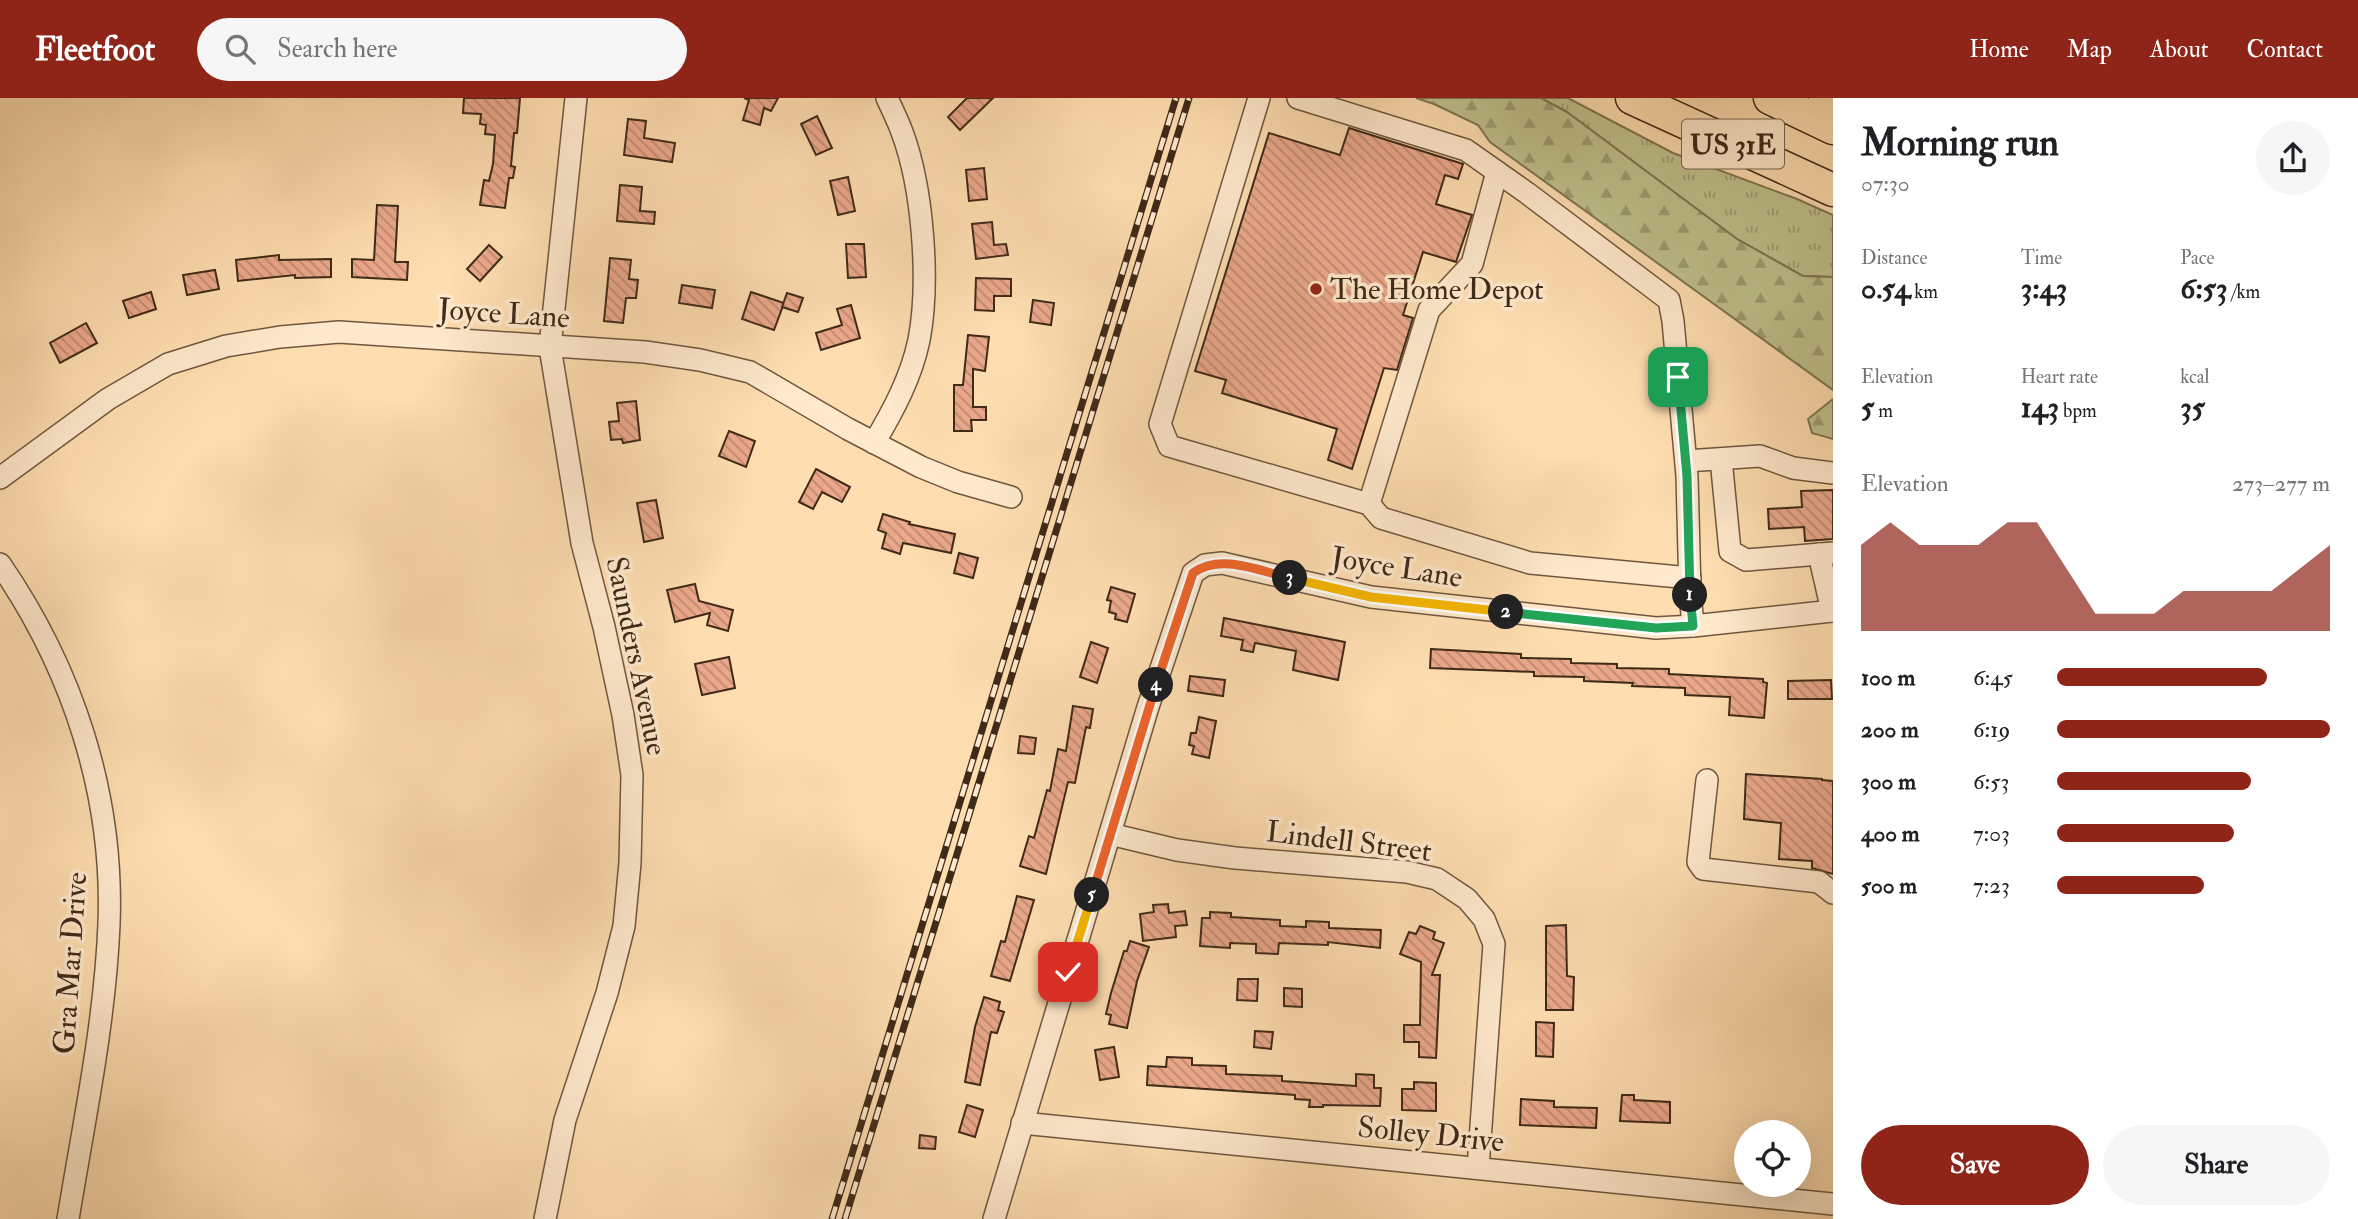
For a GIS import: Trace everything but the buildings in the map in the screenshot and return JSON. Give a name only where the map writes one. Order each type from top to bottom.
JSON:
[{"type":"highway","name":"US 31E","points":[[1632,98],[1833,190]]},
{"type":"highway","points":[[1770,98],[1833,128]]},
{"type":"highway","points":[[1825,98],[1833,104]]},
{"type":"street","name":"Saunders Avenue","points":[[545,1219],[565,1120],[607,993],[624,926],[630,863],[632,775],[608,648],[577,516],[550,347],[576,98]]},
{"type":"street","points":[[874,443],[899,401],[919,340],[925,271],[917,190],[903,134],[887,98]]},
{"type":"street","points":[[1259,98],[1160,424],[1169,446],[1368,504],[1381,518],[1530,564],[1690,578]]},
{"type":"street","points":[[1298,98],[1465,150],[1668,300],[1673,321],[1686,461],[1693,626]]},
{"type":"street","points":[[1368,504],[1429,310],[1472,264],[1497,172]]},
{"type":"street","name":"Joyce Lane","points":[[0,478],[107,399],[168,364],[226,346],[280,337],[339,332],[645,352],[700,360],[750,372],[921,467],[958,482],[1011,496]]},
{"type":"street","points":[[1686,461],[1760,456],[1793,468],[1833,473]]},
{"type":"street","points":[[1721,458],[1730,551],[1746,560],[1826,553],[1832,611]]},
{"type":"street","name":"Joyce Lane","points":[[1110,834],[1193,573],[1205,565],[1222,563],[1371,597],[1656,628],[1832,611]]},
{"type":"street","name":"Gra Mar Drive","points":[[0,564],[51,649],[81,721],[99,785],[107,842],[109,923],[102,1009],[68,1219]]},
{"type":"street","points":[[1707,780],[1698,862],[1703,869],[1818,882],[1833,893]]},
{"type":"street","points":[[994,1219],[1110,834]]},
{"type":"street","name":"Lindell Street","points":[[1110,834],[1177,850],[1235,858],[1407,872],[1437,879],[1467,899],[1484,919],[1494,944],[1478,1168]]},
{"type":"street","name":"Solley Drive","points":[[1022,1123],[1833,1204]]},
{"type":"green space","points":[[1416,98],[1541,98],[1567,112],[1737,239],[1803,276],[1833,277],[1833,390],[1490,142],[1478,125]]},
{"type":"green space","points":[[1541,98],[1568,98],[1673,153],[1833,215],[1833,277],[1803,276],[1737,239],[1567,112]]},
{"type":"green space","points":[[1833,399],[1833,439],[1812,433],[1808,419]]},
{"type":"railway","points":[[832,1219],[1176,98]]},
{"type":"railway","points":[[845,1219],[1189,98]]},
{"type":"place","name":"The Home Depot","points":[[1316,289]]},
{"type":"route","points":[[1068,972],[1148,708],[1193,573],[1205,565],[1222,563],[1371,597],[1656,628],[1693,626],[1687,476],[1678,377]]}]
